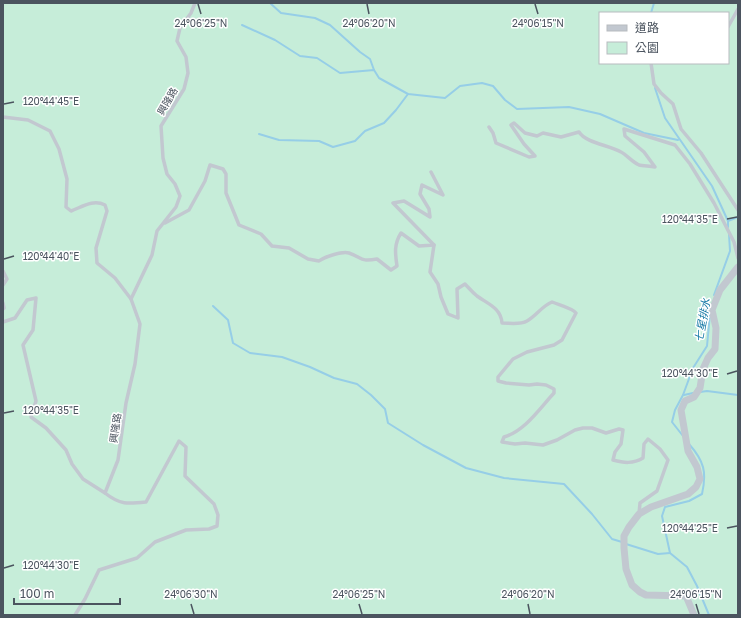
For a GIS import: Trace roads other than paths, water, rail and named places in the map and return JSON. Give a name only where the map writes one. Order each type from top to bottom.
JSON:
[{"type":"street","points":[[694,615],[686,596],[646,594],[640,592],[632,586],[626,569],[624,536],[639,514],[651,507],[688,494],[696,487],[700,479],[697,467],[688,451],[681,410],[685,401],[694,397],[700,388],[703,369],[708,358],[715,349],[716,328],[712,310],[720,290],[738,267]]},
{"type":"lane","name":"興隆路","points":[[105,493],[118,460],[126,403],[135,364],[140,324],[131,299],[152,255],[156,231],[176,207],[180,196],[176,184],[167,174],[164,163],[161,126],[184,89],[188,72],[186,57],[177,41],[180,28],[191,13],[195,3]]},
{"type":"lane","points":[[729,25],[738,9]]},
{"type":"lane","points":[[651,64],[654,84],[673,104],[681,129],[701,153],[738,210]]},
{"type":"lane","points":[[3,117],[28,120],[50,131],[59,149],[67,179],[66,207],[71,211],[91,203],[99,202],[105,205],[107,210],[96,248],[97,263],[115,278],[131,299]]},
{"type":"lane","points":[[489,127],[493,133],[496,144],[529,157],[535,156],[524,144],[511,125],[514,123],[525,133],[536,136],[543,133],[561,138],[579,132],[589,140],[622,152],[638,164],[655,167],[644,152],[625,136],[624,129],[675,145],[690,164],[714,203],[734,242],[738,258]]},
{"type":"lane","points":[[162,225],[189,210],[204,181],[210,165],[223,169],[226,174],[226,193],[239,225],[261,234],[272,246],[289,248],[308,259],[319,261],[325,256],[348,252],[365,261],[376,259],[391,270],[397,266],[395,249],[396,240],[401,233],[419,246],[434,245]]},
{"type":"lane","points":[[431,172],[443,195],[422,185],[420,194],[429,209],[430,217],[404,201],[393,203],[434,245]]},
{"type":"lane","points":[[434,245],[430,272],[438,284],[441,297],[448,314],[458,318],[457,289],[465,284],[478,296],[496,308],[502,317],[502,323],[514,324],[526,322],[546,304],[552,302],[574,310],[576,313],[562,340],[554,345],[526,352],[513,359],[498,377],[498,381],[506,384],[537,384],[546,385],[554,389],[554,393],[527,422],[516,432],[504,437],[502,442],[543,445],[557,440],[574,430],[583,428],[592,428],[606,433],[619,429],[623,430],[621,444],[613,460],[624,463],[636,462],[643,458],[644,444],[648,439],[660,449],[668,460],[657,491],[640,503],[639,514]]},
{"type":"lane","points":[[3,271],[7,279],[3,285]]},
{"type":"lane","points":[[3,322],[15,318],[27,300],[36,298],[33,330],[23,345],[36,401],[31,417],[46,428],[66,450],[72,464],[83,479],[110,497],[125,504],[146,502],[179,441],[186,447],[185,476],[214,504],[218,514],[217,526],[210,529],[186,530],[155,542],[137,558],[99,570],[85,599],[74,615]]},
{"type":"lane","points":[[3,303],[3,309]]},
{"type":"waterway","points":[[270,3],[281,13],[315,18],[330,25],[370,59],[374,70]]},
{"type":"waterway","name":"七星排水","points":[[651,12],[654,3]]},
{"type":"waterway","points":[[242,25],[275,40],[300,56],[317,58],[340,73],[374,70],[379,78],[408,94],[445,98],[460,86],[482,83],[493,86],[505,100],[517,109],[569,107],[600,114],[644,133],[678,140]]},
{"type":"waterway","name":"七星排水","points":[[655,88],[665,118],[712,186],[728,221],[728,227]]},
{"type":"waterway","points":[[259,134],[279,140],[319,141],[333,147],[355,141],[365,131],[384,123],[408,94]]},
{"type":"waterway","points":[[728,221],[738,217]]},
{"type":"waterway","name":"七星排水","points":[[714,295],[730,251],[729,234]]},
{"type":"waterway","points":[[213,306],[228,320],[233,343],[250,353],[282,357],[310,367],[334,378],[357,384],[385,409],[388,423],[423,445],[466,468],[504,478],[564,484],[592,514],[612,539],[622,542]]},
{"type":"waterway","name":"七星排水","points":[[683,436],[672,422],[675,410],[683,395],[693,368],[707,346],[710,314]]},
{"type":"waterway","points":[[700,392],[707,391],[738,395]]},
{"type":"waterway","points":[[684,395],[693,393]]},
{"type":"waterway","name":"七星排水","points":[[689,444],[698,456],[703,467],[704,479],[702,494],[689,501],[665,507],[662,516],[670,553],[687,567],[709,615]]},
{"type":"waterway","points":[[626,544],[658,554],[670,553]]}]
